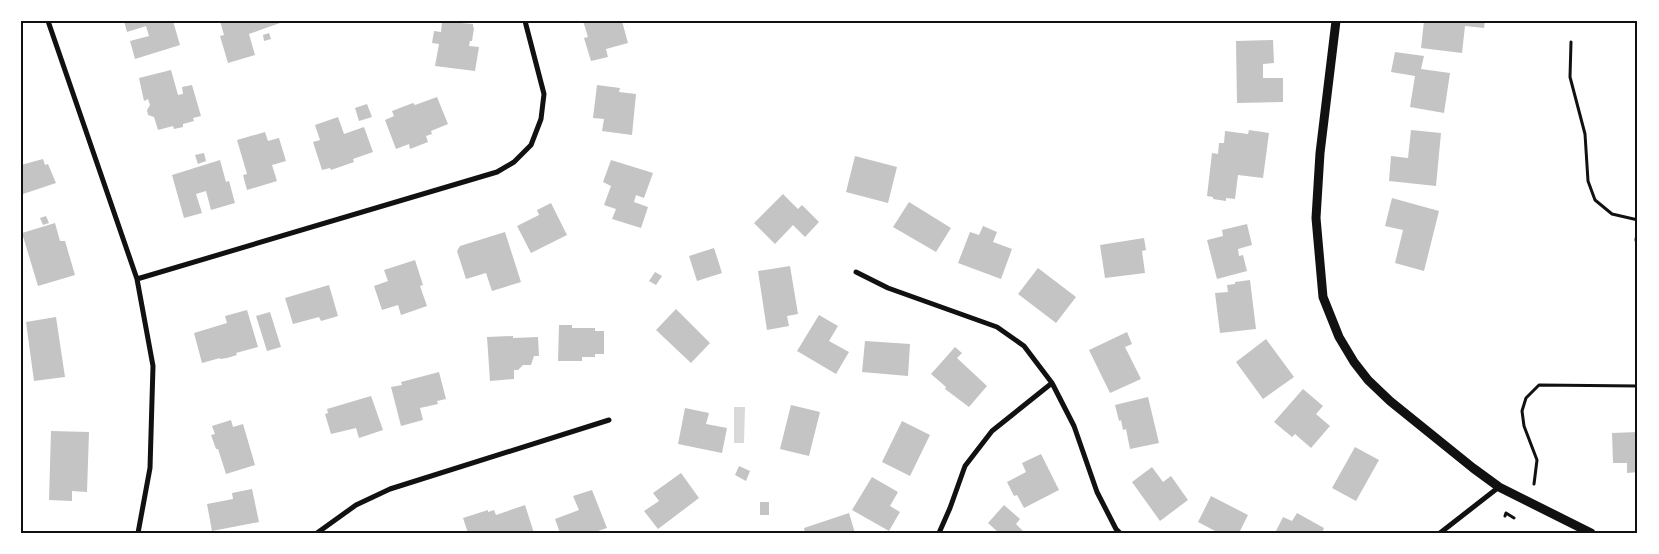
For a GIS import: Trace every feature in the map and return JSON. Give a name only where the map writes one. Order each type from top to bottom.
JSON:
[{"type":"street","points":[[48,21],[137,280],[153,366],[150,468],[138,533]]},
{"type":"street","points":[[137,280],[497,172],[514,162],[531,145],[541,119],[544,94],[525,21]]},
{"type":"street","points":[[1336,21],[1320,153],[1316,218],[1323,297],[1339,337],[1354,362],[1368,380],[1390,401],[1500,487],[1591,533]]},
{"type":"street","points":[[856,272],[888,288],[997,327],[1024,346],[1052,383],[1074,426],[1097,492],[1116,529],[1120,533]]},
{"type":"street","points":[[939,533],[965,466],[992,431],[1052,383]]},
{"type":"street","points":[[317,533],[356,505],[390,489],[609,420]]},
{"type":"street","points":[[1440,533],[1500,487]]},
{"type":"path","points":[[1571,42],[1570,77],[1585,134],[1588,181],[1592,194],[1595,200],[1612,214],[1638,220]]},
{"type":"path","points":[[1638,227],[1636,240],[1638,248]]},
{"type":"path","points":[[1534,484],[1537,460],[1524,426],[1522,411],[1526,398],[1539,385],[1638,386]]},
{"type":"path","points":[[1505,516],[1506,513],[1514,518]]},
{"type":"shaded area","points":[[734,407],[745,407],[744,443],[734,443]]},
{"type":"building","points":[[124,21],[173,21],[180,45],[135,59],[130,41],[149,36],[146,26],[127,32]]},
{"type":"building","points":[[220,21],[279,21],[280,23],[249,34],[255,55],[228,63],[220,36],[224,35]]},
{"type":"building","points":[[442,21],[462,21],[461,23],[473,24],[472,41],[470,41],[469,46],[479,47],[475,71],[435,66],[439,44],[432,43],[434,31],[441,32]]},
{"type":"building","points":[[583,21],[622,21],[628,43],[606,49],[608,57],[591,61],[584,38],[588,37]]},
{"type":"building","points":[[1424,21],[1485,21],[1484,28],[1465,26],[1462,53],[1421,48]]},
{"type":"building","points":[[269,33],[271,39],[264,41],[263,35]]},
{"type":"building","points":[[1273,40],[1274,63],[1263,64],[1263,78],[1283,78],[1283,102],[1237,103],[1236,41]]},
{"type":"building","points":[[1395,52],[1424,56],[1421,69],[1450,73],[1444,113],[1410,107],[1415,76],[1391,72]]},
{"type":"building","points":[[171,70],[178,95],[183,94],[182,87],[192,85],[201,116],[193,118],[194,121],[183,124],[183,127],[174,129],[173,126],[158,130],[154,117],[148,115],[147,110],[150,105],[148,99],[144,101],[139,78]]},
{"type":"building","points":[[597,85],[620,88],[619,92],[636,94],[632,135],[602,131],[604,119],[593,118]]},
{"type":"building","points":[[437,97],[448,124],[431,131],[432,134],[426,136],[428,142],[410,149],[409,144],[396,149],[385,120],[394,116],[392,111]]},
{"type":"building","points":[[367,104],[372,117],[359,121],[355,108]]},
{"type":"building","points":[[338,117],[344,134],[364,127],[373,152],[353,159],[354,162],[331,170],[330,168],[322,170],[313,142],[320,140],[315,125]]},
{"type":"building","points":[[1249,130],[1269,133],[1263,178],[1238,175],[1235,199],[1226,198],[1226,201],[1207,196],[1212,153],[1218,154],[1219,143],[1224,143],[1225,131],[1248,134]]},
{"type":"building","points":[[1411,130],[1441,133],[1436,186],[1389,181],[1391,156],[1408,158]]},
{"type":"building","points":[[265,132],[268,141],[279,138],[286,161],[272,165],[277,181],[247,190],[243,175],[247,174],[237,140]]},
{"type":"building","points":[[204,153],[206,161],[198,164],[195,155]]},
{"type":"building","points":[[855,156],[897,167],[888,203],[846,192]]},
{"type":"building","points":[[43,159],[45,165],[48,164],[56,183],[23,194],[21,189],[21,165]]},
{"type":"building","points":[[220,160],[226,182],[229,181],[235,203],[211,210],[206,191],[196,194],[202,213],[184,218],[172,175]]},
{"type":"building","points":[[611,160],[653,173],[644,198],[636,195],[634,202],[648,207],[641,228],[612,219],[616,209],[604,205],[611,186],[603,182]]},
{"type":"building","points":[[783,194],[798,209],[802,205],[819,222],[805,237],[793,225],[775,244],[754,223]]},
{"type":"building","points":[[1392,198],[1439,211],[1424,271],[1395,263],[1403,230],[1385,226]]},
{"type":"building","points":[[909,202],[951,228],[936,252],[893,227]]},
{"type":"building","points":[[551,203],[567,235],[531,253],[517,226],[539,215],[537,210]]},
{"type":"building","points":[[46,216],[49,223],[43,225],[40,218]]},
{"type":"building","points":[[55,223],[60,241],[65,241],[75,275],[38,286],[22,233]]},
{"type":"building","points":[[1247,224],[1252,245],[1238,249],[1239,256],[1243,255],[1247,271],[1217,279],[1207,240],[1223,236],[1222,230]]},
{"type":"building","points":[[983,226],[997,232],[993,242],[1012,249],[1001,279],[958,263],[970,232],[979,235]]},
{"type":"building","points":[[505,232],[521,282],[492,291],[486,273],[466,279],[457,251],[460,246]]},
{"type":"building","points":[[1144,238],[1146,250],[1142,251],[1145,273],[1105,278],[1100,245]]},
{"type":"building","points":[[714,248],[722,273],[697,281],[689,256]]},
{"type":"building","points":[[415,260],[423,285],[420,286],[427,306],[401,315],[398,305],[382,310],[374,286],[388,281],[384,270]]},
{"type":"building","points":[[790,266],[798,314],[787,316],[789,326],[767,330],[758,271]]},
{"type":"building","points":[[1038,268],[1076,297],[1056,323],[1018,294]]},
{"type":"building","points":[[655,272],[662,276],[656,285],[649,281]]},
{"type":"building","points":[[1250,280],[1256,329],[1220,333],[1215,293],[1228,292],[1227,285]]},
{"type":"building","points":[[329,285],[338,316],[321,321],[319,317],[293,324],[285,298]]},
{"type":"building","points":[[676,309],[710,343],[691,363],[656,330]]},
{"type":"building","points":[[247,310],[258,347],[236,353],[237,355],[227,358],[202,363],[194,333],[227,323],[225,316]]},
{"type":"building","points":[[270,312],[281,347],[267,351],[256,316]]},
{"type":"building","points":[[819,315],[838,326],[829,341],[849,352],[836,374],[797,351]]},
{"type":"building","points":[[56,317],[65,377],[34,381],[26,322]]},
{"type":"building","points":[[559,325],[572,325],[572,328],[595,328],[595,331],[604,331],[604,354],[595,354],[595,357],[582,357],[582,361],[558,361]]},
{"type":"building","points":[[1127,332],[1132,344],[1125,347],[1141,379],[1110,393],[1089,350]]},
{"type":"building","points":[[513,336],[513,338],[538,337],[539,356],[534,356],[531,365],[523,365],[518,370],[514,370],[514,379],[490,381],[487,337]]},
{"type":"building","points":[[1266,339],[1294,377],[1263,399],[1236,362]]},
{"type":"building","points":[[865,341],[910,344],[908,376],[862,372]]},
{"type":"building","points":[[955,347],[962,353],[957,358],[987,386],[969,407],[945,389],[946,387],[931,374]]},
{"type":"building","points":[[439,372],[446,399],[437,401],[438,404],[420,408],[423,420],[401,426],[391,387],[402,385],[401,382]]},
{"type":"building","points":[[1303,389],[1323,406],[1316,414],[1330,426],[1311,448],[1295,434],[1292,437],[1274,422]]},
{"type":"building","points":[[371,396],[383,430],[359,438],[356,428],[331,434],[325,414],[328,413],[327,409]]},
{"type":"building","points":[[1148,397],[1159,443],[1130,449],[1126,429],[1123,430],[1115,405]]},
{"type":"building","points":[[791,405],[820,412],[809,456],[780,449]]},
{"type":"building","points":[[685,408],[709,413],[706,424],[727,428],[722,453],[678,444]]},
{"type":"building","points":[[231,420],[233,427],[243,424],[255,465],[226,474],[218,449],[216,449],[211,435],[215,434],[212,426]]},
{"type":"building","points":[[902,421],[930,435],[910,476],[882,462]]},
{"type":"building","points":[[51,431],[89,432],[87,492],[72,491],[72,501],[49,500]]},
{"type":"building","points":[[1638,432],[1638,472],[1627,473],[1627,463],[1613,463],[1612,433]]},
{"type":"building","points":[[1355,447],[1379,460],[1356,501],[1332,488]]},
{"type":"building","points":[[1041,454],[1059,490],[1024,508],[1017,495],[1014,496],[1007,482],[1026,472],[1022,463]]},
{"type":"building","points":[[739,466],[750,471],[746,481],[735,475]]},
{"type":"building","points":[[1152,467],[1163,482],[1171,476],[1188,500],[1160,521],[1132,482]]},
{"type":"building","points":[[681,473],[699,498],[658,529],[644,511],[659,501],[653,493]]},
{"type":"building","points":[[872,477],[898,492],[890,506],[900,512],[889,531],[852,510]]},
{"type":"building","points":[[252,489],[259,522],[212,531],[207,504],[233,499],[232,493]]},
{"type":"building","points":[[592,490],[607,528],[592,533],[560,533],[555,519],[579,510],[573,496]]},
{"type":"building","points":[[1211,496],[1248,515],[1239,533],[1219,533],[1198,522]]},
{"type":"building","points":[[760,502],[769,502],[769,515],[760,515]]},
{"type":"building","points":[[525,505],[534,533],[468,533],[463,518],[488,510],[488,512],[494,510],[496,515]]},
{"type":"building","points":[[1004,505],[1020,519],[1016,524],[1025,533],[999,533],[988,523]]},
{"type":"building","points":[[849,513],[855,533],[805,533],[804,528]]},
{"type":"building","points":[[1297,513],[1324,528],[1322,533],[1275,533],[1283,517],[1292,521]]}]
